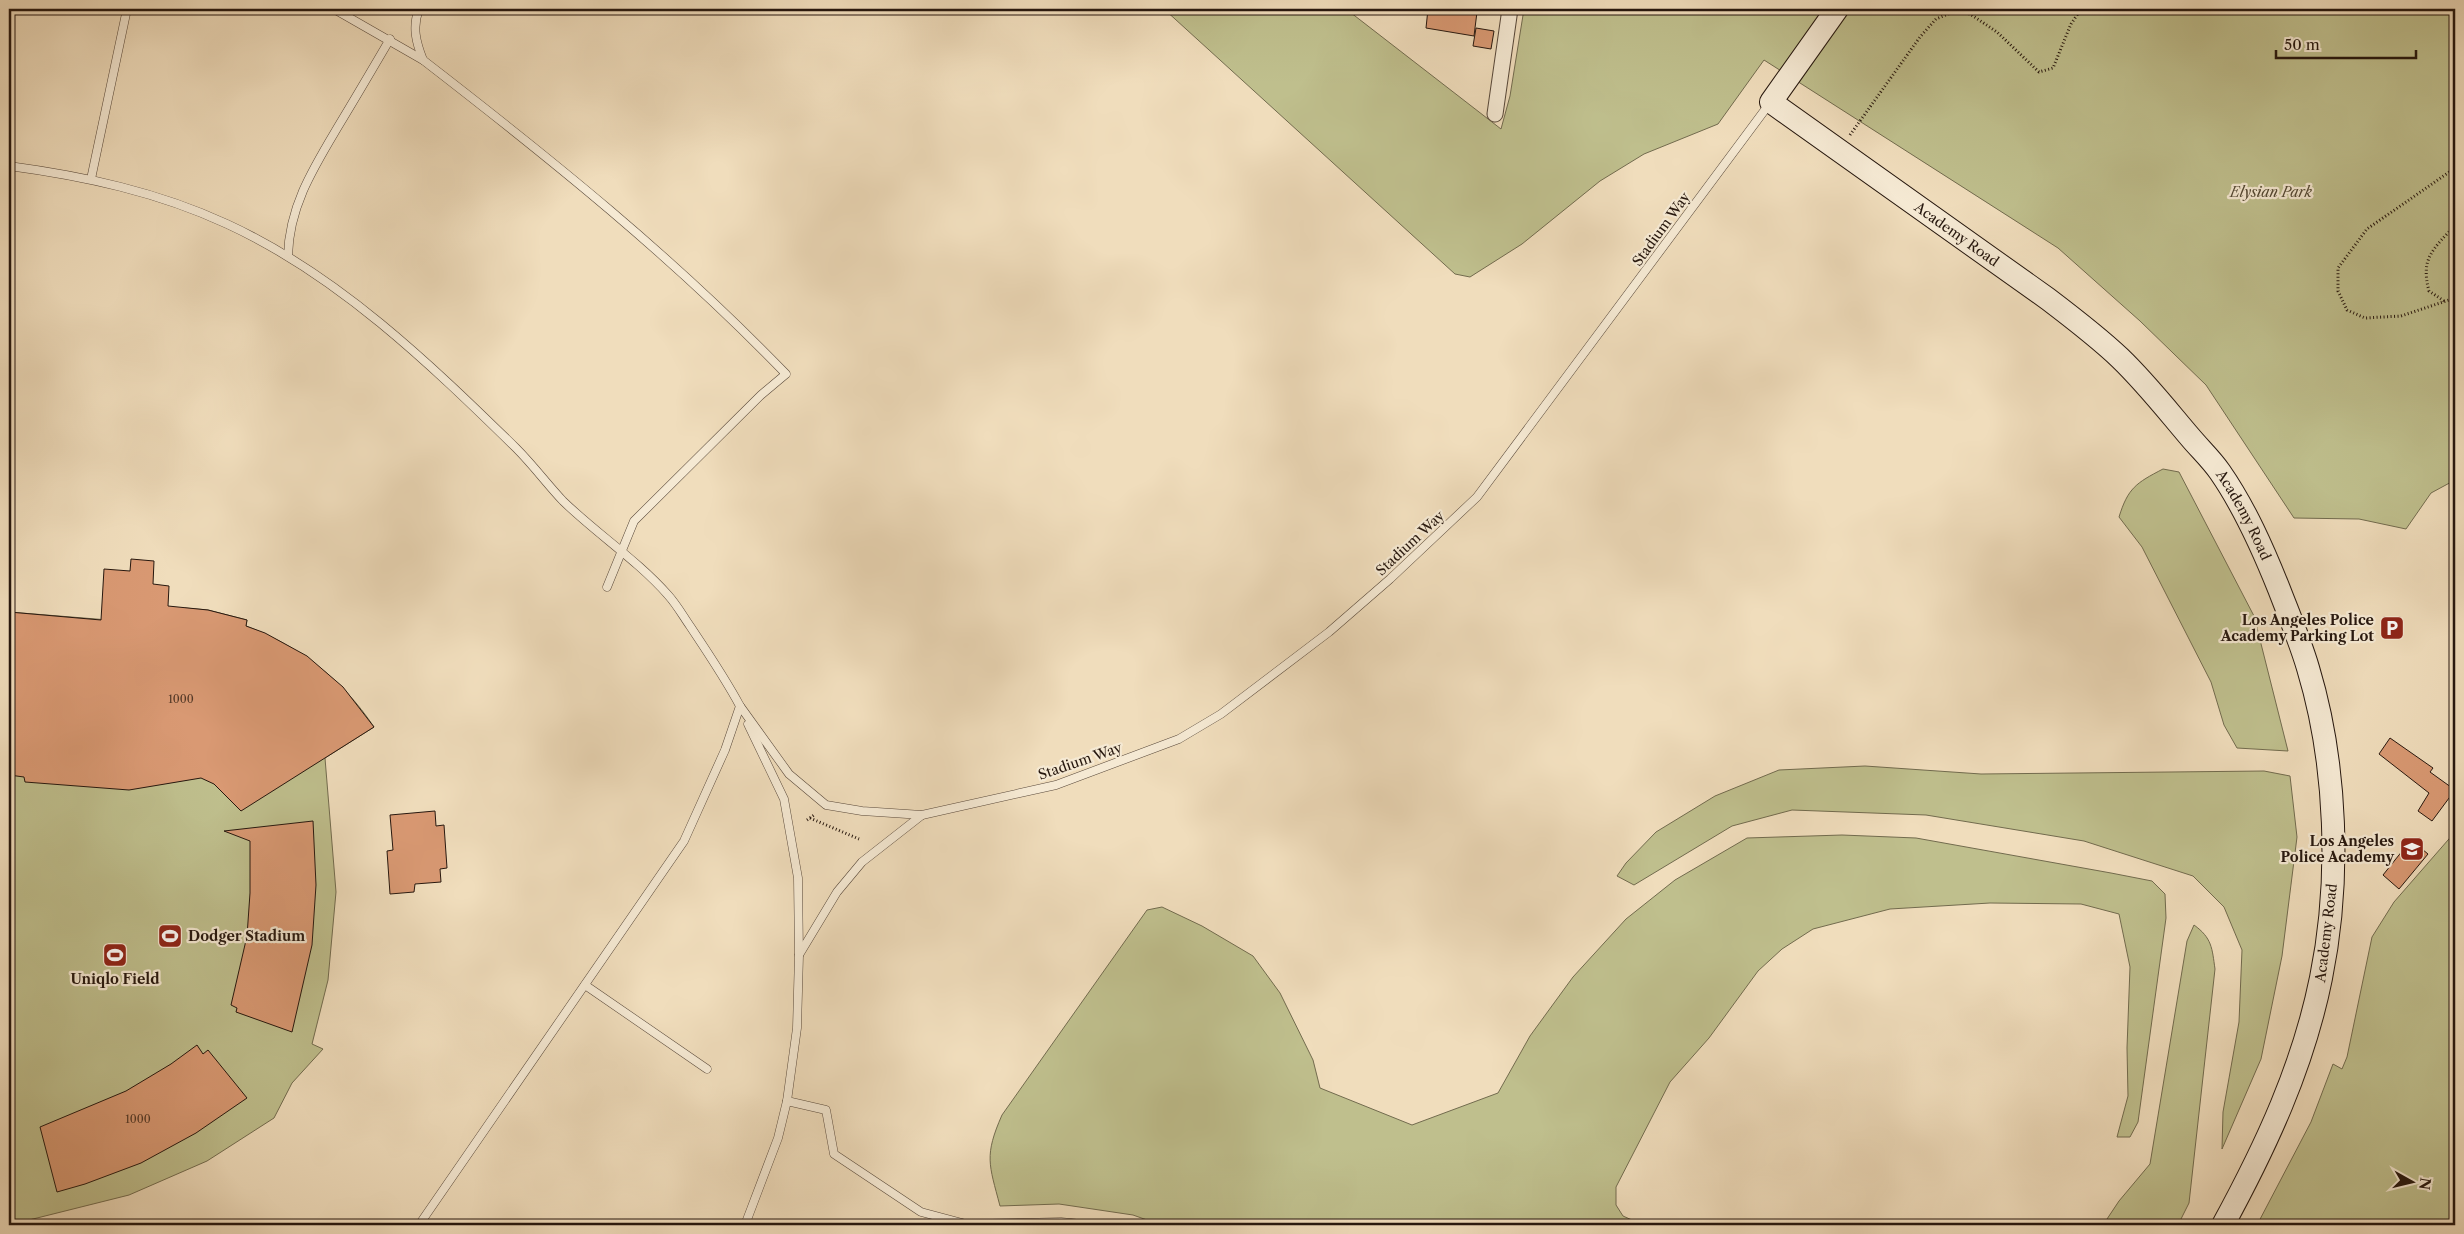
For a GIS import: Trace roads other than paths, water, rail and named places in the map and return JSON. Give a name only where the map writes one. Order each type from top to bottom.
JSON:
[{"type":"main road","points":[[1771,102],[1837,9]]},
{"type":"main road","name":"Academy Road","points":[[1771,102],[2048,298],[2089,330],[2122,360],[2158,398],[2222,474],[2256,536],[2291,619],[2308,669],[2321,726],[2328,776],[2333,852],[2329,924],[2321,978],[2294,1078],[2273,1129],[2223,1225]]},
{"type":"street","points":[[1495,114],[1510,9]]},
{"type":"lane","points":[[91,180],[126,9]]},
{"type":"lane","points":[[334,9],[390,39],[422,60],[607,206],[711,298],[786,374],[761,395],[634,520],[607,587]]},
{"type":"lane","points":[[419,9],[414,21],[416,39],[422,60]]},
{"type":"lane","points":[[288,256],[293,220],[304,184],[390,39]]},
{"type":"lane","name":"Stadium Way","points":[[740,706],[789,774],[826,805],[862,811],[922,816],[1056,785],[1178,739],[1221,714],[1329,632],[1390,579],[1477,497],[1771,102]]},
{"type":"lane","points":[[9,166],[91,180],[167,200],[227,223],[288,256],[332,284],[380,322],[517,450],[564,501],[622,551],[669,596],[724,675],[784,799],[798,878],[799,955],[797,1028],[787,1101],[778,1138],[745,1225]]},
{"type":"lane","points":[[418,1225],[684,841],[725,750],[740,706]]},
{"type":"lane","name":"Stadium Way","points":[[799,955],[837,892],[862,862],[922,816]]},
{"type":"lane","points":[[585,985],[707,1069]]},
{"type":"lane","points":[[787,1101],[826,1110],[834,1154],[921,1212],[966,1224],[1062,1222],[1091,1225]]},
{"type":"place","name":"Los Angeles Police Academy Parking Lot","points":[[2392,628]]},
{"type":"place","name":"Los Angeles Police Academy","points":[[2412,849]]},
{"type":"place","name":"Dodger Stadium","points":[[170,936]]},
{"type":"place","name":"Uniqlo Field","points":[[115,955]]},
{"type":"park label","name":"Elysian Park","points":[[2271,192]]}]
